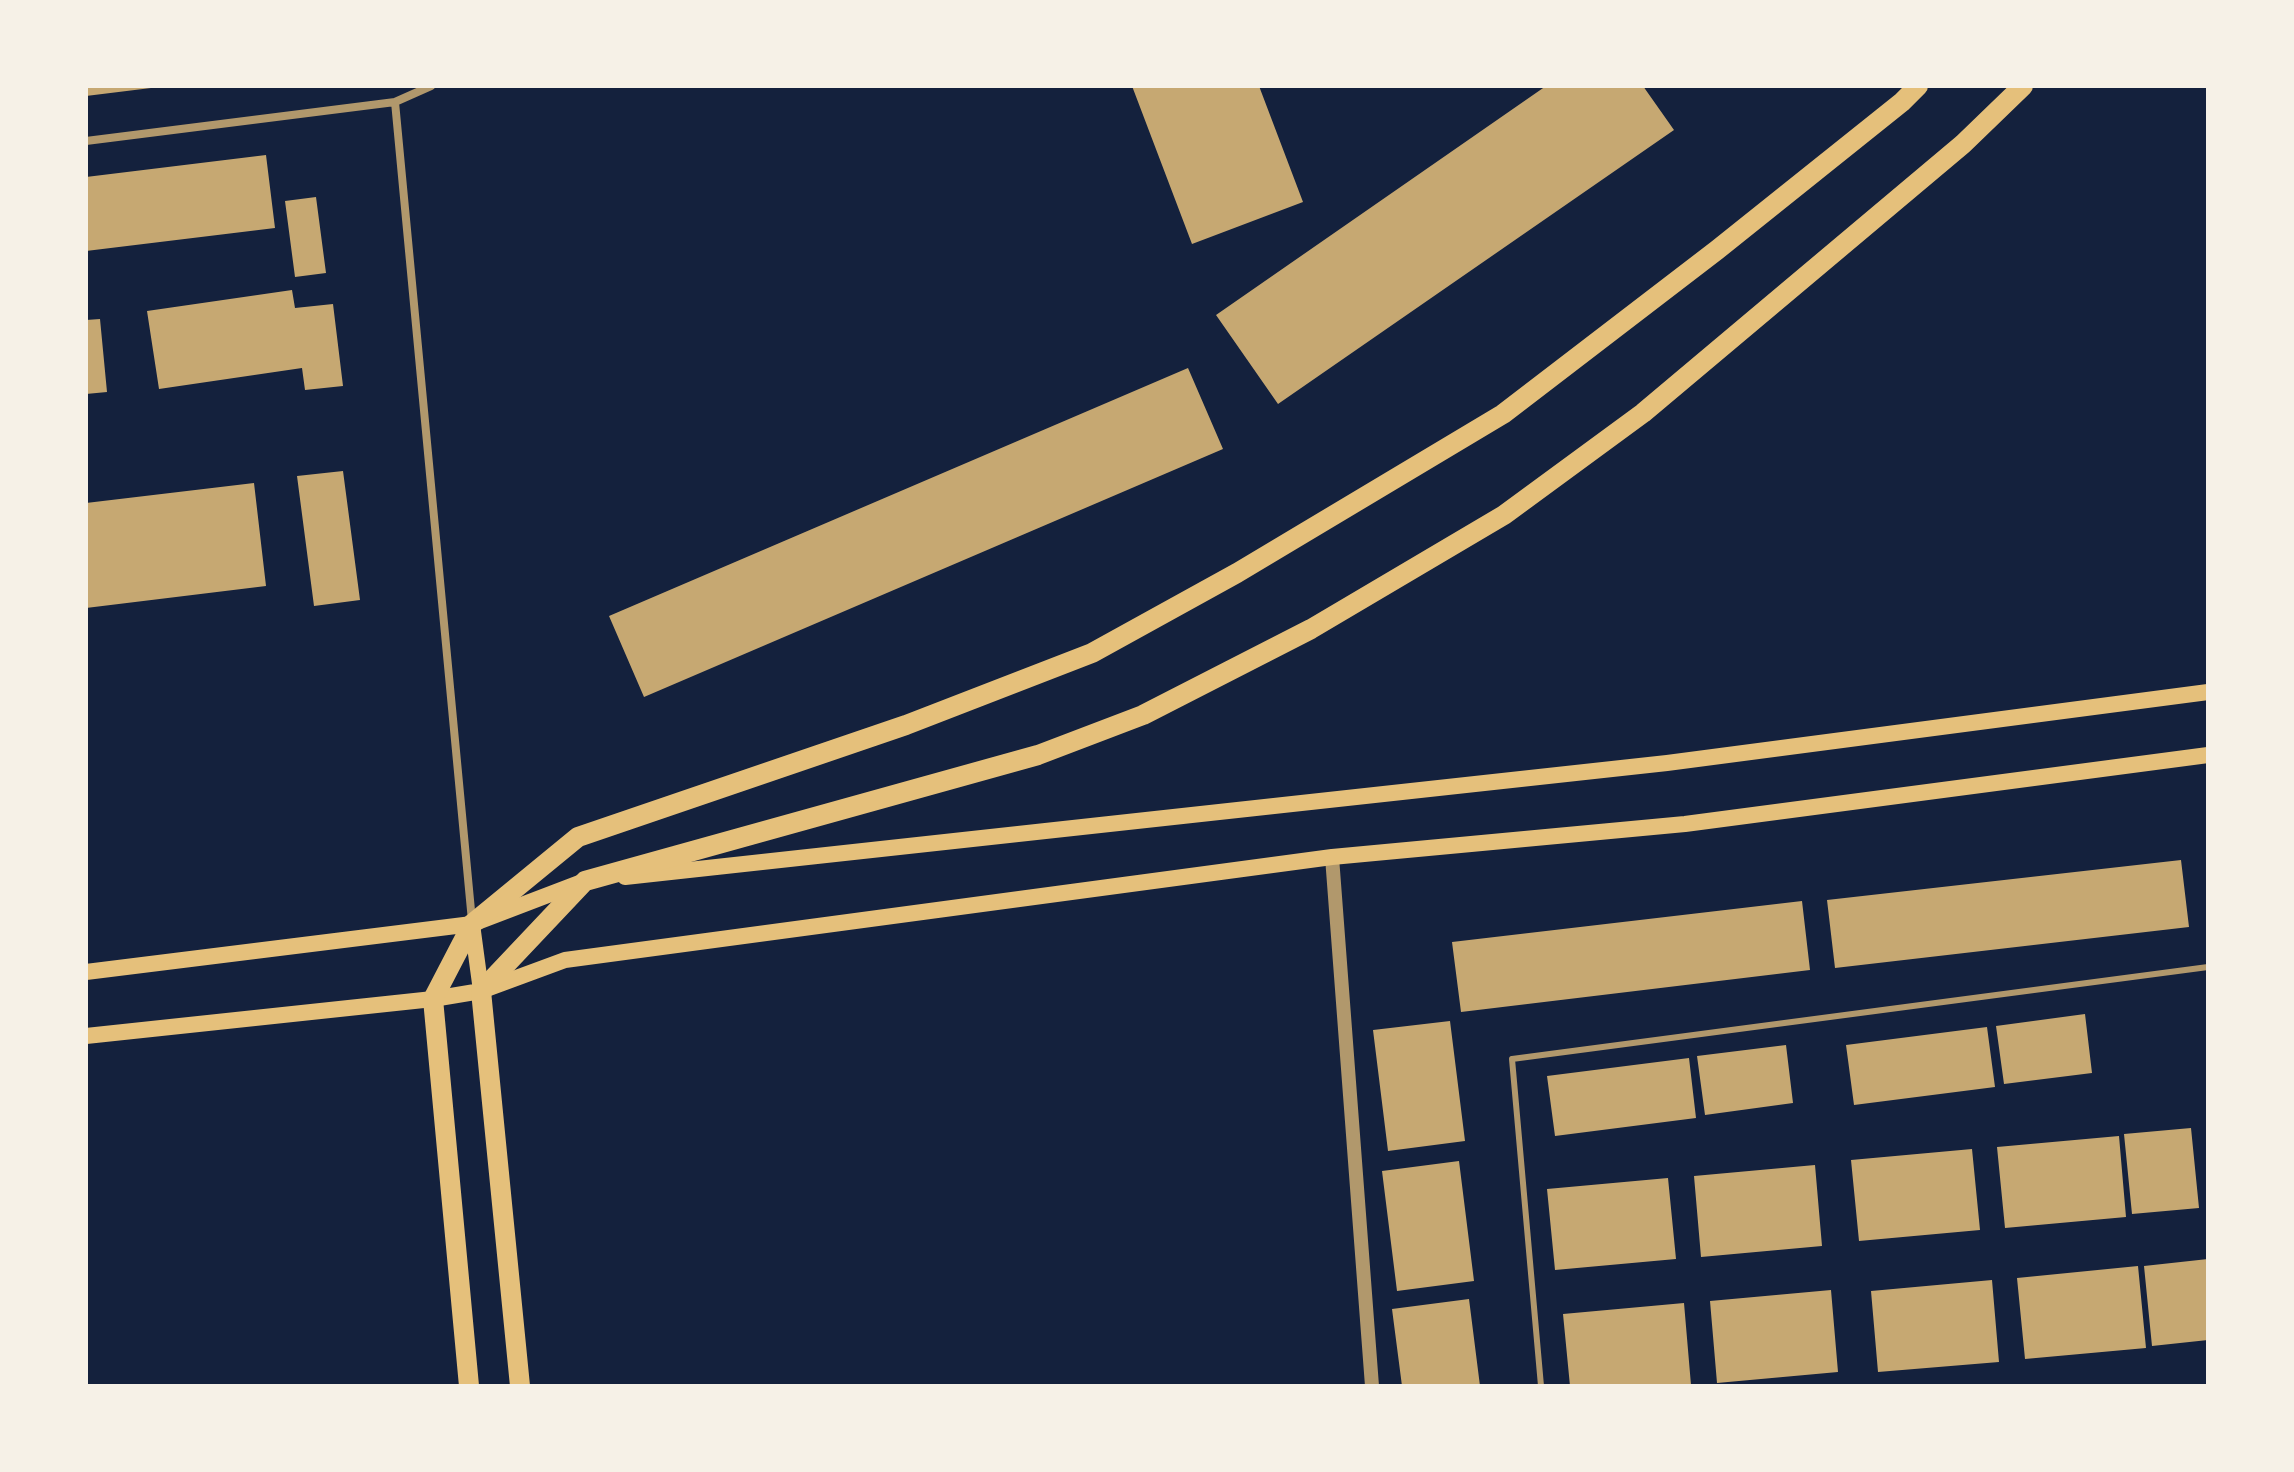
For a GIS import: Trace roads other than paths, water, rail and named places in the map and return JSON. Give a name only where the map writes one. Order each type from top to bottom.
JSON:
[{"type":"main road","points":[[469,1386],[433,999],[472,924],[578,837],[906,725],[1092,653],[1237,573],[1503,414],[1717,250],[1918,86]]},
{"type":"main road","points":[[86,972],[472,924],[585,881],[1038,755],[1143,715],[1311,629],[1504,515],[1643,413],[1963,144],[2023,86]]},
{"type":"main road","points":[[481,991],[585,881],[1667,763],[2208,692]]},
{"type":"main road","points":[[86,1036],[433,999],[481,991],[565,960],[1332,857],[1685,824],[2208,755]]},
{"type":"main road","points":[[472,924],[520,1386]]},
{"type":"street","points":[[86,141],[395,102],[431,86]]},
{"type":"street","points":[[395,102],[472,924]]},
{"type":"street","points":[[1332,857],[1372,1386]]},
{"type":"lane","points":[[1541,1386],[1512,1059],[2208,967]]}]
